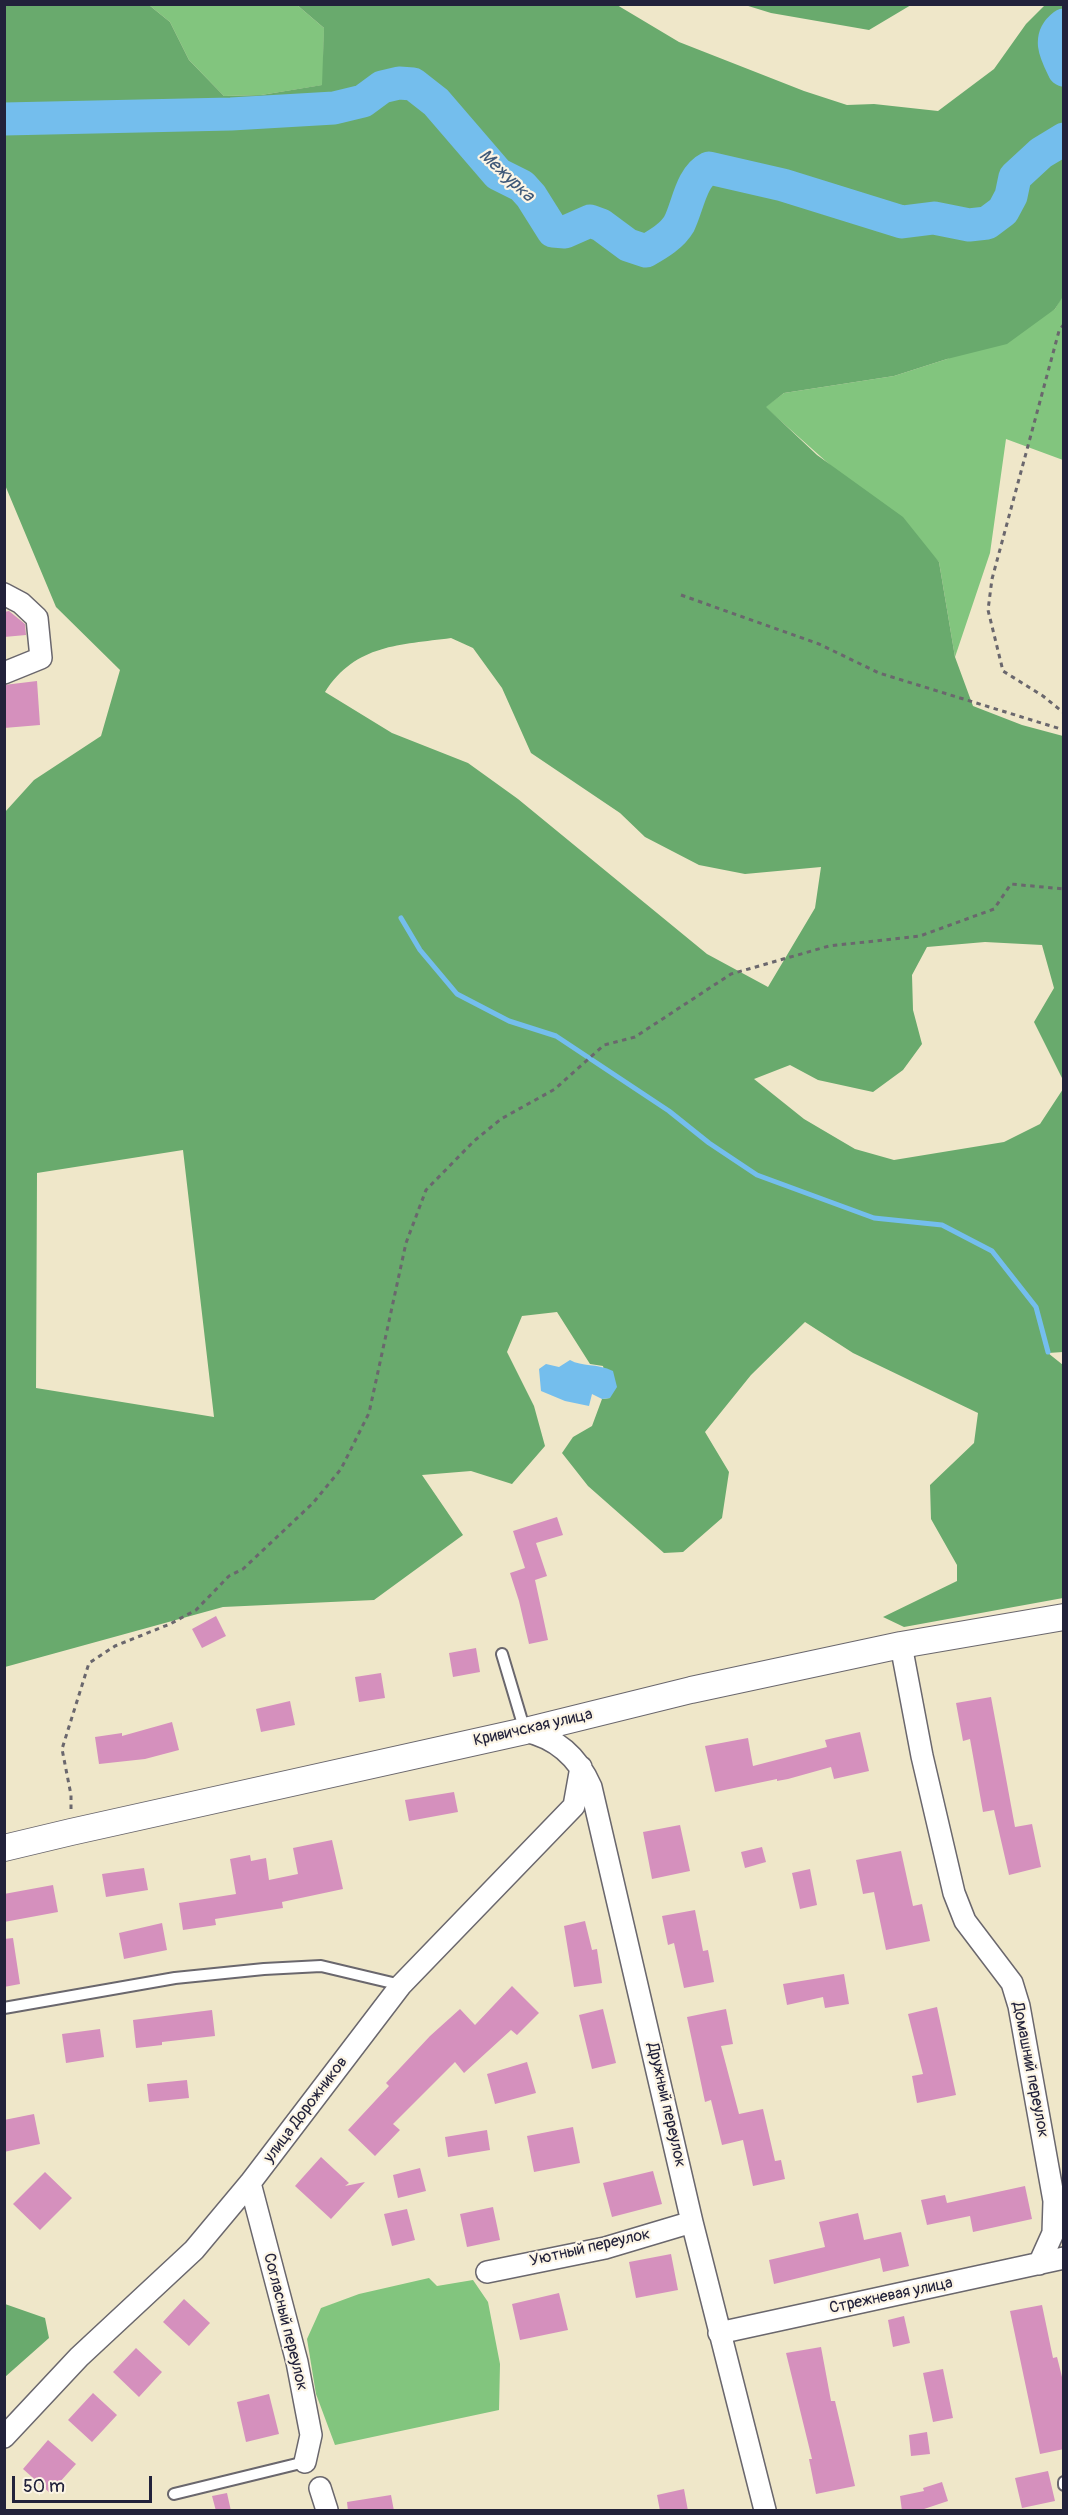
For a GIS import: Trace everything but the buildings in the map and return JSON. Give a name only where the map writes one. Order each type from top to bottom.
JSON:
[{"type":"street","points":[[4,594],[21,603],[37,618],[41,658],[4,673]]},
{"type":"street","name":"Кривичская улица","points":[[4,1848],[525,1731],[692,1689],[901,1645],[1064,1617]]},
{"type":"street","name":"Домашний переулок","points":[[901,1645],[922,1756],[954,1893],[965,1921],[1012,1983],[1019,2006],[1054,2201],[1053,2233],[1039,2264]]},
{"type":"street","name":"Дружный переулок","points":[[525,1731],[553,1741],[568,1752],[581,1767],[594,1797],[692,2222],[765,2511]]},
{"type":"street","name":"улица Дорожников","points":[[4,2437],[79,2357],[194,2250],[250,2183],[402,1985],[574,1806],[581,1767]]},
{"type":"street","name":"Согласный переулок","points":[[250,2183],[297,2362],[311,2435],[305,2462]]},
{"type":"street","name":"Уютный переулок","points":[[487,2272],[606,2248],[692,2222]]},
{"type":"street","name":"Стрежневая улица","points":[[719,2333],[1064,2258]]},
{"type":"street","points":[[320,2488],[327,2511]]},
{"type":"lane","points":[[502,1654],[525,1731]]},
{"type":"lane","points":[[4,2008],[175,1978],[264,1969],[321,1966],[402,1985]]},
{"type":"lane","points":[[174,2494],[305,2462]]},
{"type":"path","points":[[1064,324],[1059,331],[992,579],[988,610],[1003,670],[1064,713]]},
{"type":"path","points":[[681,595],[819,644],[879,673],[1064,730]]},
{"type":"path","points":[[71,1832],[71,1795],[62,1749],[89,1663],[115,1646],[170,1624],[196,1610],[229,1576],[243,1569],[313,1503],[340,1469],[369,1413],[406,1243],[426,1190],[474,1141],[501,1119],[555,1089],[604,1045],[635,1037],[731,974],[830,946],[920,936],[994,909],[1011,884],[1064,888]]},
{"type":"green space","points":[[911,4],[869,30],[771,13],[745,5]]},
{"type":"green space","points":[[5,5],[149,5],[170,22],[189,60],[224,96],[261,95],[322,85],[324,28],[297,5],[617,5],[679,42],[804,91],[847,105],[874,104],[938,111],[994,69],[1026,24],[1045,5],[1063,5],[1064,295],[1055,309],[1007,344],[947,359],[894,376],[784,393],[766,407],[817,455],[903,517],[939,562],[955,657],[973,706],[1022,725],[1063,736],[1063,1080],[1034,1022],[1054,988],[1042,945],[985,942],[927,947],[912,975],[913,1010],[922,1044],[903,1070],[873,1092],[818,1080],[790,1065],[754,1079],[804,1119],[855,1149],[894,1160],[1004,1142],[1040,1124],[1063,1089],[1063,1352],[1048,1353],[1063,1365],[1063,1598],[904,1627],[883,1617],[957,1581],[957,1565],[931,1519],[930,1485],[974,1443],[978,1413],[853,1353],[805,1322],[751,1375],[705,1432],[729,1472],[722,1518],[683,1552],[664,1553],[588,1486],[562,1453],[573,1437],[592,1426],[602,1399],[610,1398],[603,1366],[590,1364],[557,1312],[522,1316],[507,1352],[534,1406],[545,1446],[512,1484],[471,1471],[422,1475],[463,1535],[374,1600],[223,1607],[5,1667],[5,812],[34,780],[101,736],[120,670],[56,607],[5,485]],"holes":[[[451,638],[473,648],[502,688],[531,753],[620,813],[645,837],[699,865],[745,874],[821,867],[815,908],[768,987],[707,954],[518,799],[468,763],[392,733],[325,692],[337,676],[365,656],[397,646]],[[183,1150],[214,1417],[36,1388],[37,1173]]]},
{"type":"green space","points":[[149,5],[297,5],[324,28],[323,85],[261,95],[224,96],[189,60],[170,22]]},
{"type":"green space","points":[[1063,295],[1063,460],[1006,439],[990,553],[955,657],[939,562],[765,407],[784,393],[894,376],[947,359],[1055,309]]},
{"type":"green space","points":[[429,2278],[437,2286],[473,2280],[488,2302],[500,2364],[499,2410],[335,2445],[316,2394],[307,2339],[321,2308],[359,2294]]},
{"type":"green space","points":[[5,2304],[45,2318],[49,2338],[5,2377]]},
{"type":"water","points":[[570,1360],[613,1371],[617,1387],[610,1398],[602,1399],[592,1394],[589,1406],[565,1401],[541,1391],[539,1369],[546,1364],[559,1367]]},
{"type":"waterway","name":"Межурка","points":[[1064,25],[1054,41],[1064,70]]},
{"type":"waterway","name":"Межурка","points":[[4,119],[231,114],[334,108],[363,101],[382,87],[399,83],[413,84],[436,102],[498,174],[522,186],[553,231],[565,232],[590,221],[601,225],[628,245],[646,251],[673,232],[679,224],[694,185],[703,172],[709,168],[783,185],[902,222],[934,218],[969,225],[987,223],[1003,211],[1011,196],[1015,177],[1041,153],[1064,139]]},
{"type":"waterway","points":[[401,918],[420,950],[457,994],[509,1021],[556,1036],[669,1111],[709,1143],[757,1175],[874,1218],[942,1225],[992,1251],[1036,1307],[1048,1352]]}]
